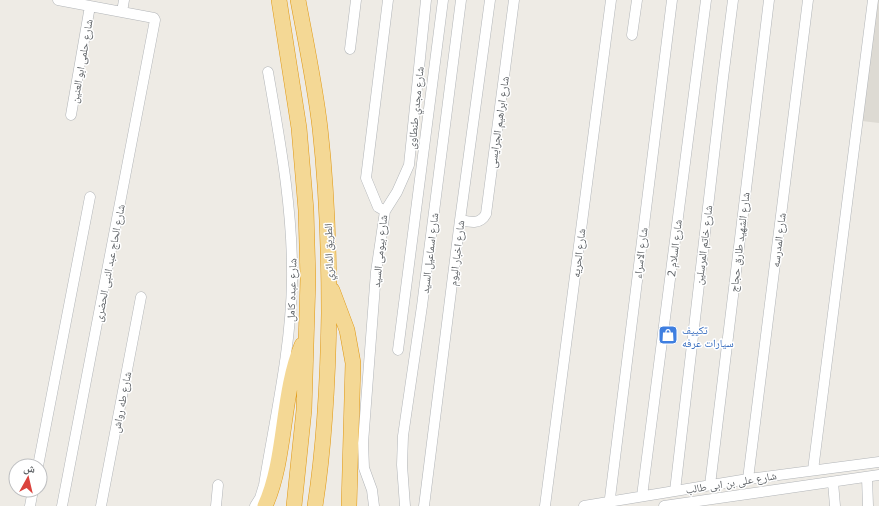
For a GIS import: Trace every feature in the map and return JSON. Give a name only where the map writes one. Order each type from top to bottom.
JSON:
[{"type":"highway","name":"الطريق الدائري","points":[[279,0],[299,128],[306,210],[308,333],[304,410],[297,489],[294,506]]},
{"type":"highway","name":"الطريق الدائري","points":[[298,0],[320,127],[326,198],[329,281],[328,378],[315,506]]},
{"type":"highway","points":[[329,281],[347,330],[353,363],[348,506]]},
{"type":"highway","points":[[265,506],[275,475],[294,369],[298,355],[308,333]]},
{"type":"street","points":[[58,0],[93,4],[122,12],[124,0]]},
{"type":"street","points":[[350,49],[356,0]]},
{"type":"street","name":"شارع بيومى السيد","points":[[374,506],[372,490],[364,468],[363,443],[376,272],[385,211],[378,207],[366,178],[388,0]]},
{"type":"street","name":"شارع مجدي طنطاوى","points":[[385,211],[397,192],[409,165],[426,0]]},
{"type":"street","name":"شارع اسماعيل السيد","points":[[398,350],[443,0]]},
{"type":"street","name":"شارع اسماعيل السيد","points":[[405,506],[402,472],[403,436],[422,306],[461,0]]},
{"type":"street","name":"شارع اخبار اليوم","points":[[424,506],[460,220],[490,0]]},
{"type":"street","name":"شارع ابراهيم الجرايسى","points":[[460,220],[478,222],[483,219],[486,214],[514,0]]},
{"type":"street","name":"شارع الحريه","points":[[545,506],[611,0]]},
{"type":"street","points":[[632,35],[637,0]]},
{"type":"street","name":"شارع الاسراء","points":[[609,504],[672,0]]},
{"type":"street","name":"شارع السلام 2","points":[[642,496],[706,0]]},
{"type":"street","name":"شارع خاتم المرسلين","points":[[675,491],[733,0]]},
{"type":"street","name":"شارع الشهيد طارق حجاج","points":[[710,485],[769,0]]},
{"type":"street","name":"شارع المدرسه","points":[[748,479],[808,0]]},
{"type":"street","points":[[813,470],[873,0]]},
{"type":"street","name":"شارع حلمى ابو العنين","points":[[71,115],[93,4]]},
{"type":"street","name":"شارع الحاج عبد النبى الحضرى","points":[[62,506],[155,20],[154,18],[122,12]]},
{"type":"street","name":"شارع عبده كامل","points":[[255,506],[260,498],[264,485],[288,340],[292,281],[292,251],[288,192],[268,72]]},
{"type":"street","points":[[40,458],[90,197]]},
{"type":"street","name":"شارع طه رواش","points":[[101,506],[141,297]]},
{"type":"street","name":"شارع على بن ابى طالب","points":[[584,506],[609,504],[642,496],[748,479],[879,462]]},
{"type":"street","name":"شارع على بن ابى طالب","points":[[665,506],[726,501],[879,475]]},
{"type":"street","points":[[867,477],[868,506]]},
{"type":"street","points":[[833,482],[835,506]]},
{"type":"street","points":[[216,506],[218,485]]},
{"type":"shaded area","points":[[877,0],[879,0],[879,123],[862,121]]},
{"type":"place","name":"تكييف سيارات عرفه","points":[[668,335]]}]
